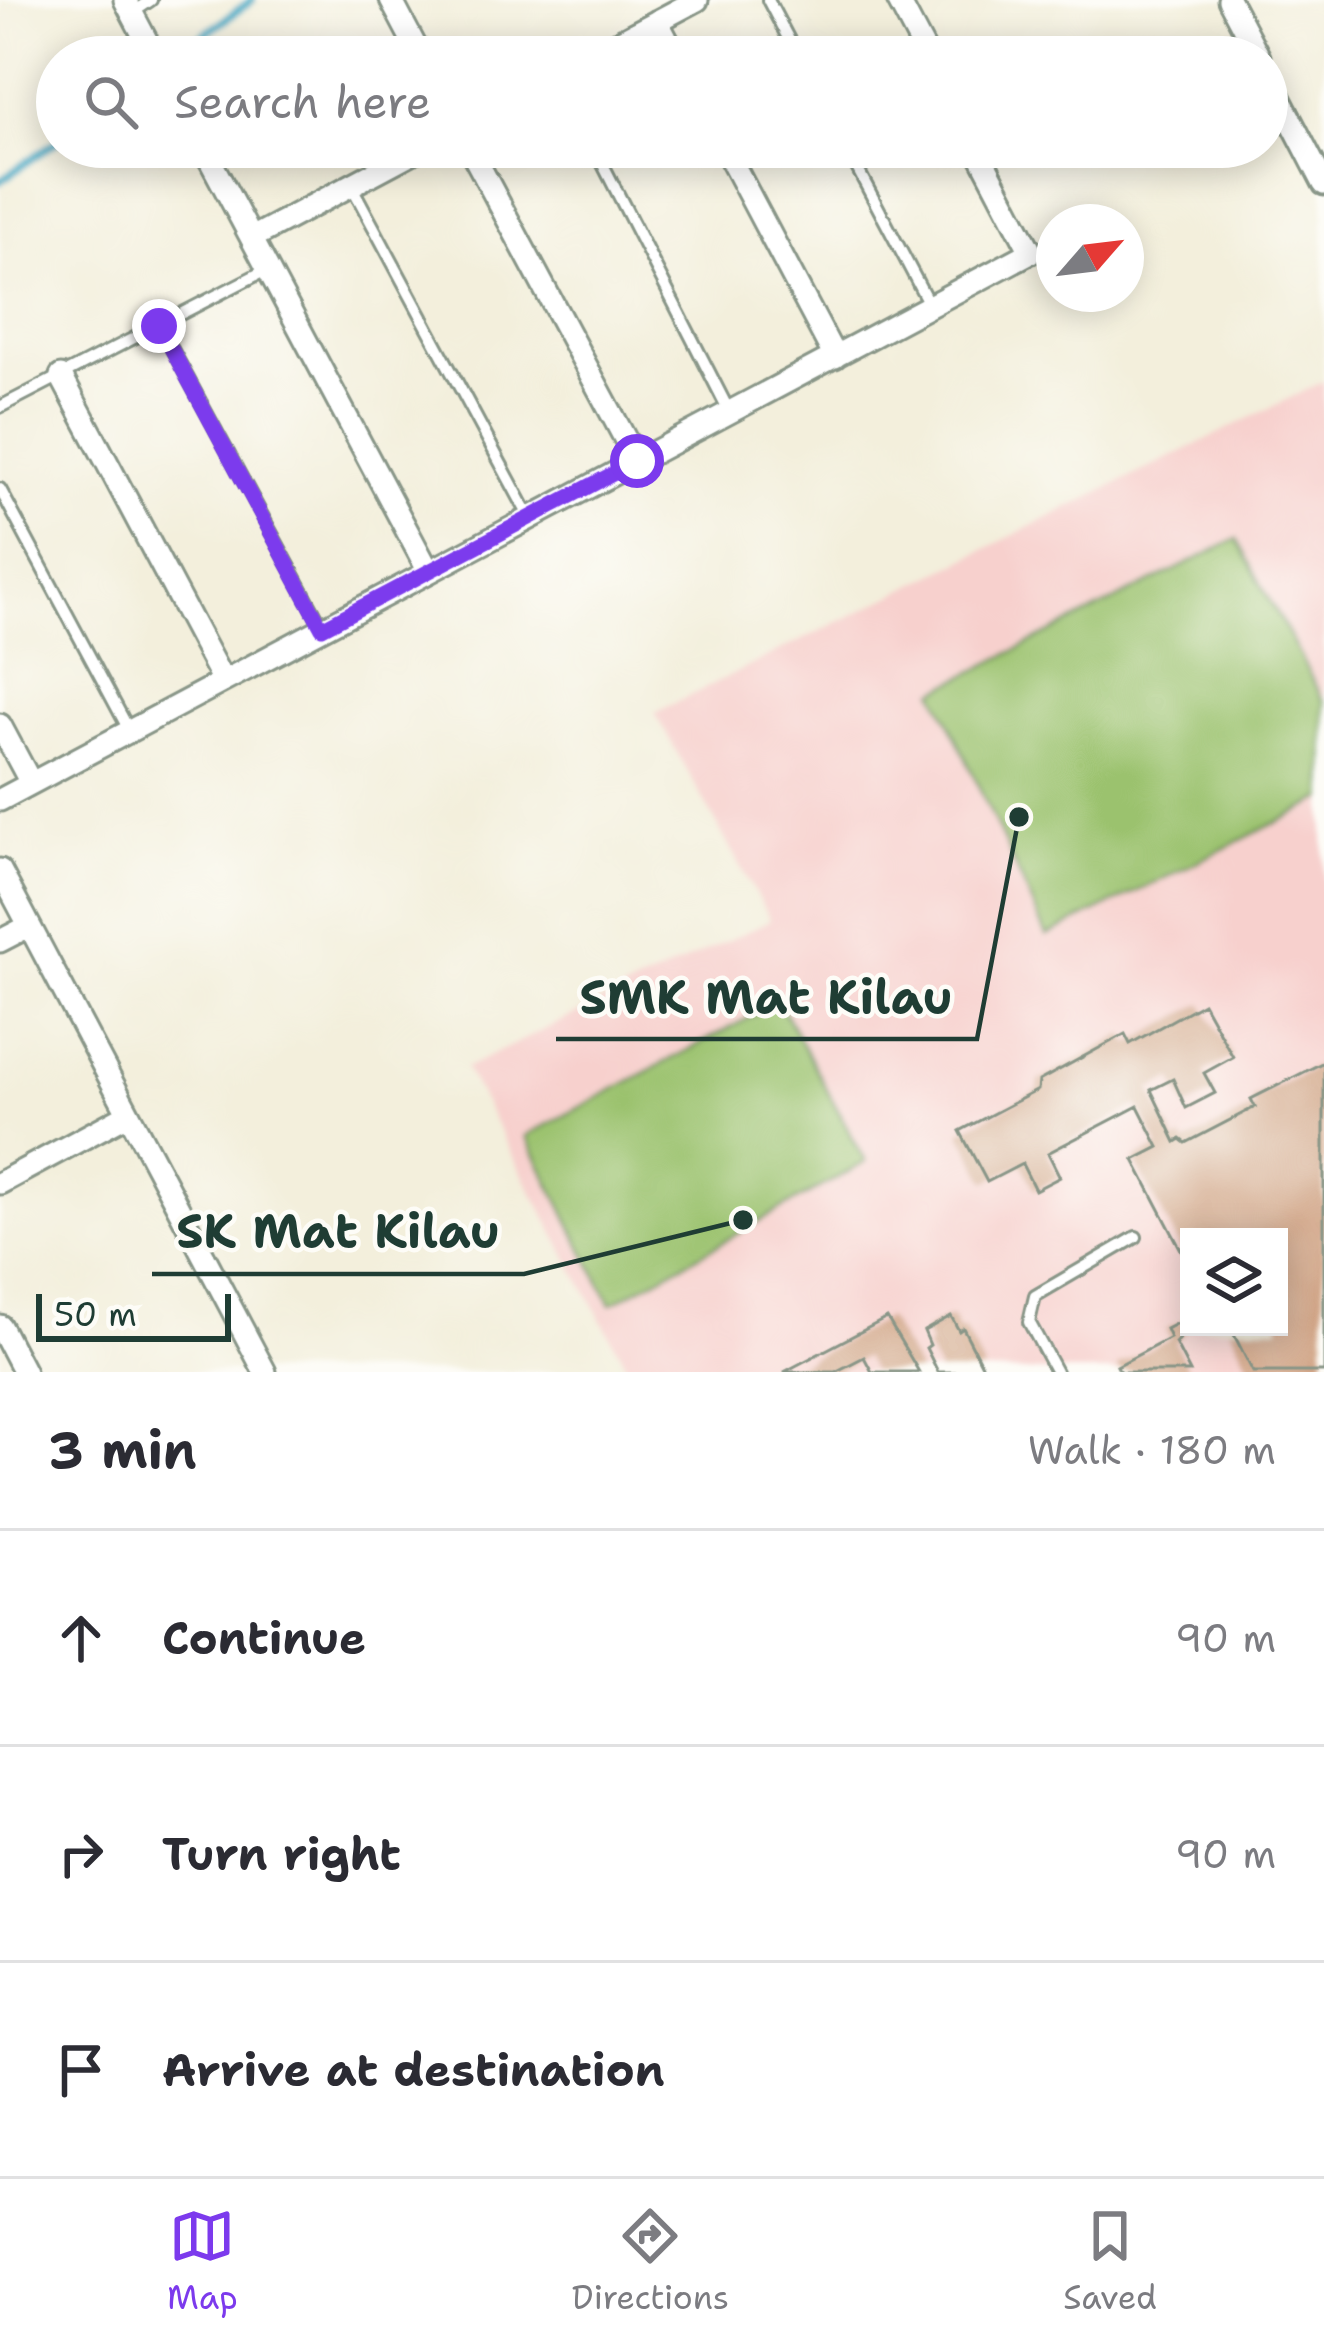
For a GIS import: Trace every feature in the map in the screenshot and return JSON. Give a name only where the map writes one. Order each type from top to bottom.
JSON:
[{"type":"street","points":[[391,0],[410,36]]},
{"type":"street","points":[[629,36],[697,0]]},
{"type":"street","points":[[898,0],[917,36]]},
{"type":"street","points":[[1229,0],[1247,36]]},
{"type":"street","points":[[136,4],[148,36]]},
{"type":"street","points":[[657,21],[665,36]]},
{"type":"street","points":[[1288,115],[1324,184]]},
{"type":"street","points":[[214,168],[428,572]]},
{"type":"street","points":[[252,238],[383,168]]},
{"type":"street","points":[[480,168],[637,461]]},
{"type":"street","points":[[735,168],[835,357]]},
{"type":"street","points":[[0,800],[1031,252],[987,168]]},
{"type":"street","points":[[61,376],[223,681]]},
{"type":"street","points":[[0,724],[31,783]]},
{"type":"street","points":[[0,870],[265,1372]]},
{"type":"street","points":[[0,941],[28,926]]},
{"type":"street","points":[[0,1183],[128,1114]]},
{"type":"street","points":[[0,1326],[24,1372]]},
{"type":"lane","points":[[768,0],[787,36]]},
{"type":"lane","points":[[605,168],[730,412]]},
{"type":"lane","points":[[857,168],[930,306]]},
{"type":"lane","points":[[351,185],[530,518]]},
{"type":"lane","points":[[0,407],[268,269]]},
{"type":"lane","points":[[159,326],[322,628]]},
{"type":"lane","points":[[0,489],[130,730]]},
{"type":"lane","points":[[1056,1372],[1029,1322],[1035,1296],[1136,1237]]},
{"type":"shaded area","points":[[1324,381],[1324,1372],[630,1372],[465,1068],[770,920],[655,713]]},
{"type":"green space","points":[[1237,539],[1324,702],[1324,799],[1047,936],[935,691]]},
{"type":"green space","points":[[779,1002],[866,1162],[611,1304],[526,1136]]},
{"type":"building","points":[[1203,1003],[1233,1057],[1204,1073],[1215,1093],[1186,1108],[1173,1079],[1151,1090],[1176,1142],[1186,1143],[1255,1107],[1251,1099],[1324,1062],[1324,1372],[1253,1372],[1235,1336],[1288,1336],[1288,1228],[1180,1228],[1180,1248],[1134,1160],[1159,1147],[1138,1106],[1048,1153],[1060,1177],[1035,1190],[1022,1164],[987,1182],[960,1131],[1038,1090],[1039,1081],[1125,1034],[1130,1044]]},
{"type":"building","points":[[951,1316],[959,1331],[963,1328],[984,1369],[979,1372],[938,1372],[926,1348],[930,1345],[924,1331]]},
{"type":"building","points":[[887,1318],[919,1372],[872,1372],[864,1357],[835,1372],[784,1372]]},
{"type":"building","points":[[1180,1322],[1182,1336],[1175,1343],[1190,1372],[1120,1372],[1117,1366],[1170,1338],[1166,1329]]},
{"type":"waterway","points":[[203,36],[252,0]]},
{"type":"waterway","points":[[0,181],[36,156]]},
{"type":"place","name":"SMK Mat Kilau","points":[[1019,817]]},
{"type":"place","name":"SK Mat Kilau","points":[[743,1220]]},
{"type":"route","points":[[159,326],[322,628],[637,461]]}]
